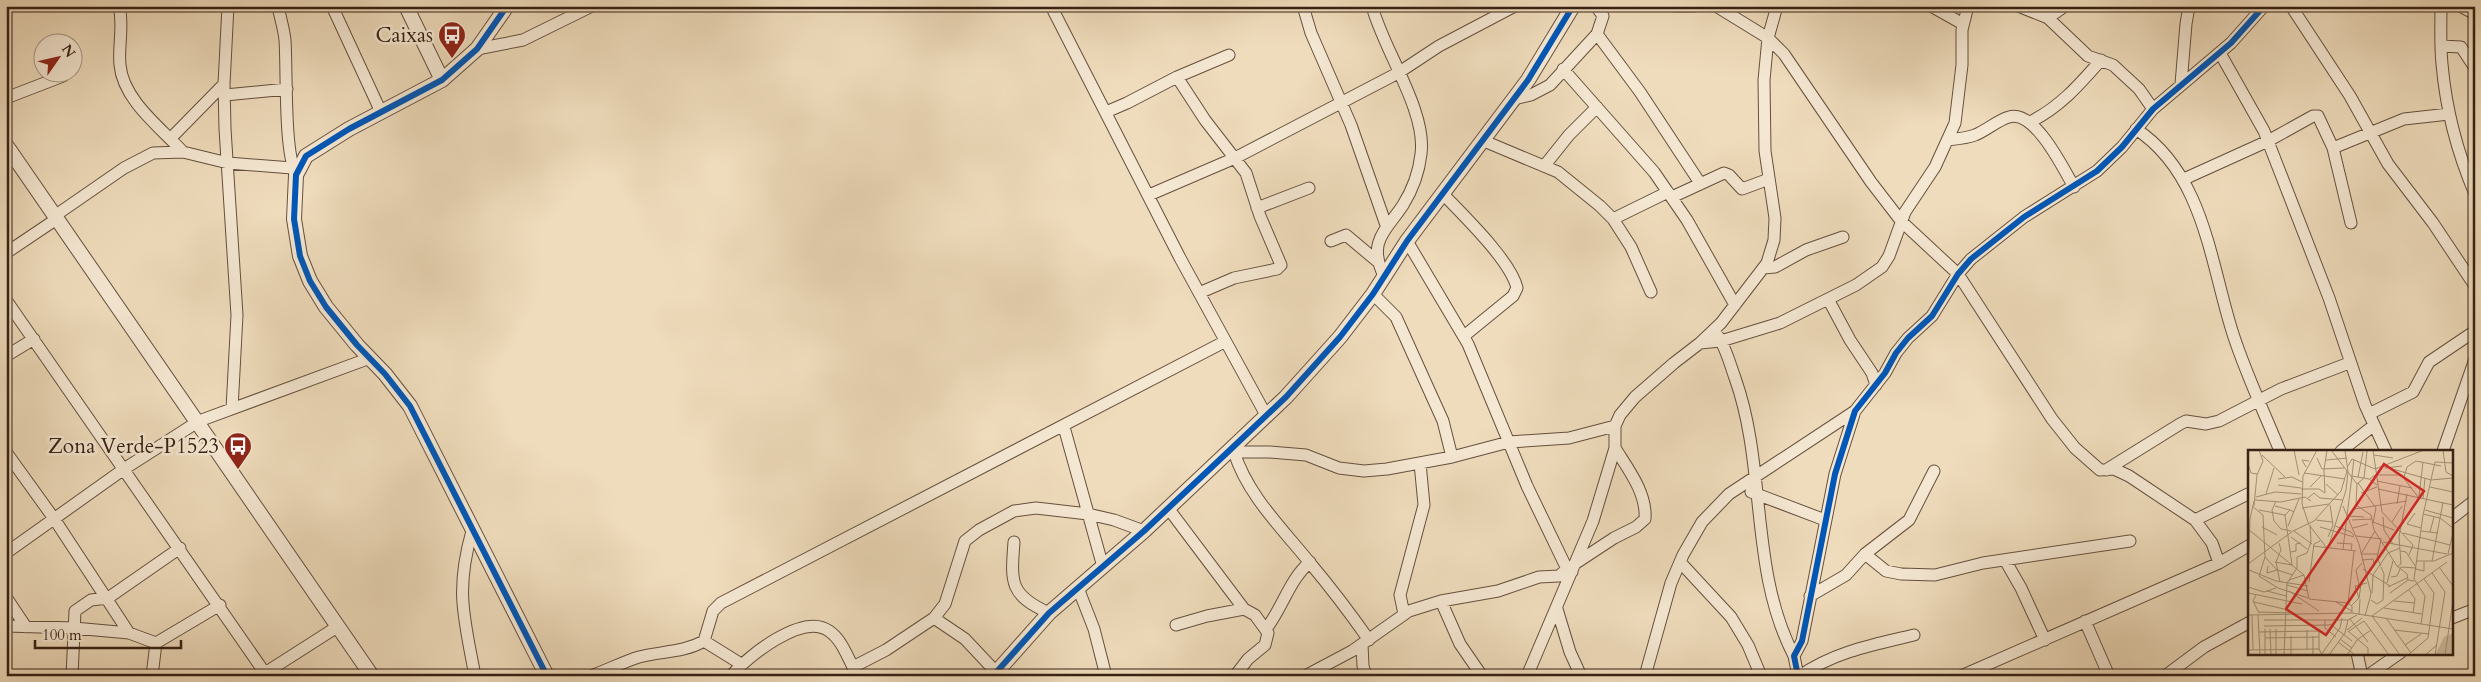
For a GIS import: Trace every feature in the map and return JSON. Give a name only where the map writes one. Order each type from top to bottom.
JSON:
[{"type":"street","points":[[119,6],[120,66],[124,80],[147,114],[183,152]]},
{"type":"street","points":[[228,6],[225,89],[237,315],[232,409]]},
{"type":"street","points":[[278,6],[284,38],[286,90],[294,172],[294,219],[300,256],[310,281],[326,307],[410,406],[547,676]]},
{"type":"street","points":[[332,6],[381,112]]},
{"type":"street","points":[[406,6],[442,80]]},
{"type":"street","points":[[294,172],[306,156],[381,112],[442,80],[477,49],[507,6]]},
{"type":"street","points":[[477,49],[523,40],[592,6]]},
{"type":"street","points":[[1303,6],[1311,33],[1351,126],[1386,225]]},
{"type":"street","points":[[1372,6],[1415,116],[1421,152],[1418,174],[1403,205],[1386,225],[1377,249],[1377,261]]},
{"type":"street","points":[[1149,195],[1235,158],[1398,73],[1440,46],[1515,6]]},
{"type":"street","points":[[934,618],[965,639],[994,674],[1049,613],[1144,531],[1232,451],[1340,337],[1373,294],[1407,241],[1514,99],[1573,6]]},
{"type":"street","points":[[1514,99],[1541,91],[1550,85],[1597,34],[1603,16],[1596,6]]},
{"type":"street","points":[[1674,6],[1694,6]]},
{"type":"street","points":[[1716,6],[1768,38],[1784,54],[1871,182],[1901,221],[1958,274],[2052,419],[2087,460],[2100,470],[2114,469],[2129,476],[2195,520],[2212,543],[2219,563]]},
{"type":"street","points":[[1527,676],[1593,521],[1615,448],[1615,426],[1620,415],[1635,397],[1674,363],[1700,344],[1714,330],[1767,263],[1774,240],[1775,218],[1764,151],[1764,112],[1768,38],[1777,6]]},
{"type":"street","points":[[1931,6],[1963,24]]},
{"type":"street","points":[[1700,344],[1721,341],[1780,323],[1856,286],[1882,267],[1890,256],[1901,221],[1911,202],[1935,168],[1955,123],[1962,64],[1963,24],[1968,6]]},
{"type":"street","points":[[2018,6],[2048,18],[2088,56],[2113,65],[2127,78],[2153,109]]},
{"type":"street","points":[[2048,18],[2065,6]]},
{"type":"street","points":[[2181,84],[2189,6]]},
{"type":"street","points":[[1645,676],[1671,583],[1702,522],[1729,494],[1855,411],[1876,385],[1908,338],[1932,316],[1942,303],[1958,274],[1971,259],[2009,228],[2097,171],[2153,109],[2247,28],[2264,6]]},
{"type":"street","points":[[2291,6],[2330,63],[2388,164],[2433,223],[2475,286]]},
{"type":"street","points":[[2440,6],[2442,46],[2450,114],[2461,162],[2475,194]]},
{"type":"street","points":[[2460,6],[2475,14]]},
{"type":"street","points":[[1053,7],[1198,293],[1266,415]]},
{"type":"street","points":[[1597,34],[1650,107],[1700,184]]},
{"type":"street","points":[[2442,46],[2461,47],[2475,68]]},
{"type":"street","points":[[2220,53],[2253,108],[2268,141],[2329,298],[2349,363],[2371,420],[2386,450]]},
{"type":"street","points":[[1106,112],[1127,104],[1177,77],[1229,56]]},
{"type":"street","points":[[2030,122],[2055,108],[2069,96],[2101,60]]},
{"type":"street","points":[[1563,69],[1654,172],[1713,264],[1735,305]]},
{"type":"street","points":[[1177,77],[1205,120],[1246,173],[1257,208],[1281,265],[1277,269],[1234,278],[1198,293]]},
{"type":"street","points":[[6,98],[48,82]]},
{"type":"street","points":[[171,138],[225,89],[286,90]]},
{"type":"street","points":[[1545,165],[1569,135],[1597,107]]},
{"type":"street","points":[[2333,148],[2370,135],[2404,119],[2450,114]]},
{"type":"street","points":[[1948,140],[1974,135],[2010,116],[2019,116],[2030,122],[2057,157],[2074,187]]},
{"type":"street","points":[[2184,179],[2268,141],[2313,116],[2318,116],[2333,148],[2351,223]]},
{"type":"street","points":[[2136,129],[2161,147],[2184,179],[2198,213],[2233,336],[2280,450]]},
{"type":"street","points":[[1484,141],[1545,165],[1565,178],[1613,219],[1631,248],[1651,292]]},
{"type":"street","points":[[8,151],[57,217],[199,421],[372,676]]},
{"type":"street","points":[[6,253],[141,158],[153,153],[183,152],[228,163],[294,172]]},
{"type":"street","points":[[1613,219],[1724,173],[1729,175],[1742,189],[1769,179]]},
{"type":"street","points":[[1257,208],[1309,188]]},
{"type":"street","points":[[1443,194],[1497,254],[1512,275],[1517,288],[1513,296],[1464,336]]},
{"type":"street","points":[[1331,240],[1346,235],[1377,261],[1384,276]]},
{"type":"street","points":[[1763,268],[1775,267],[1806,250],[1843,237]]},
{"type":"street","points":[[1407,241],[1464,336],[1526,486],[1572,568]]},
{"type":"street","points":[[1373,294],[1392,311],[1404,332],[1443,421],[1452,457]]},
{"type":"street","points":[[1828,299],[1850,340],[1872,373],[1876,385]]},
{"type":"street","points":[[6,300],[265,672]]},
{"type":"street","points":[[1714,330],[1721,341],[1744,400],[1770,584],[1785,639],[1794,656],[1799,676],[1820,663],[1867,646],[1914,635]]},
{"type":"street","points":[[2342,450],[2371,420],[2413,392],[2429,362],[2475,331]]},
{"type":"street","points":[[6,356],[34,339]]},
{"type":"street","points":[[591,676],[640,657],[684,650],[704,641],[713,611],[721,603],[1064,427],[1224,342]]},
{"type":"street","points":[[6,553],[55,520],[124,469],[199,421],[370,358]]},
{"type":"street","points":[[2443,450],[2475,359]]},
{"type":"street","points":[[2106,470],[2186,421],[2206,424],[2219,421],[2281,389],[2349,363]]},
{"type":"street","points":[[1794,656],[1802,641],[1835,474],[1855,411]]},
{"type":"street","points":[[1232,451],[1306,455],[1339,468],[1386,469],[1452,457],[1509,442],[1569,438],[1615,426]]},
{"type":"street","points":[[1064,427],[1103,567]]},
{"type":"street","points":[[1305,676],[1366,642],[1404,614],[1442,601],[1498,591],[1539,576],[1559,576],[1614,538],[1636,528],[1645,519],[1646,507],[1634,479],[1615,448]]},
{"type":"street","points":[[1232,451],[1245,480],[1263,507],[1310,562],[1366,642],[1363,666],[1366,676]]},
{"type":"street","points":[[6,452],[55,520],[108,598],[129,633]]},
{"type":"street","points":[[1404,614],[1400,596],[1424,504],[1420,463]]},
{"type":"street","points":[[1810,596],[1846,575],[1865,554],[1909,520],[1934,471]]},
{"type":"street","points":[[1740,487],[1826,520]]},
{"type":"street","points":[[2195,520],[2248,494]]},
{"type":"street","points":[[2454,516],[2475,500]]},
{"type":"street","points":[[731,676],[741,664],[765,645],[813,625],[823,627],[837,638],[855,672],[934,618],[945,604],[965,541],[969,536],[1000,518],[1019,510],[1036,508],[1088,514],[1114,520],[1144,531]]},
{"type":"street","points":[[1168,508],[1244,609],[1255,615],[1266,629],[1268,639],[1265,645],[1248,659],[1235,676]]},
{"type":"street","points":[[472,531],[463,561],[461,606],[475,676]]},
{"type":"street","points":[[1865,554],[1886,571],[1916,575],[1943,574],[1984,563],[2130,541]]},
{"type":"street","points":[[1014,542],[1012,573],[1016,588],[1036,607],[1049,613]]},
{"type":"street","points":[[1961,676],[2219,563],[2248,546]]},
{"type":"street","points":[[72,676],[75,611],[91,600],[108,598],[180,548]]},
{"type":"street","points":[[2004,560],[2021,588],[2045,640]]},
{"type":"street","points":[[1266,629],[1279,611],[1298,572],[1310,562]]},
{"type":"street","points":[[1680,562],[1732,617],[1761,676]]},
{"type":"street","points":[[1078,588],[1094,629],[1106,676]]},
{"type":"street","points":[[6,597],[26,627]]},
{"type":"street","points":[[1442,601],[1456,637],[1482,676]]},
{"type":"street","points":[[156,643],[220,605]]},
{"type":"street","points":[[1176,625],[1244,609]]},
{"type":"street","points":[[1557,609],[1570,652],[1581,676]]},
{"type":"street","points":[[2454,617],[2475,609]]},
{"type":"street","points":[[2085,621],[2109,676]]},
{"type":"street","points":[[2165,676],[2204,647],[2248,623]]},
{"type":"street","points":[[6,626],[74,628],[129,633],[156,643]]},
{"type":"street","points":[[252,676],[265,672],[337,626]]},
{"type":"street","points":[[704,641],[741,664]]},
{"type":"street","points":[[152,676],[156,643]]},
{"type":"street","points":[[2367,676],[2399,654]]},
{"type":"street","points":[[2358,658],[2362,676]]},
{"type":"cycle path","points":[[507,6],[477,49],[442,80],[349,129],[306,156],[296,175],[294,219],[300,256],[310,281],[326,307],[357,345],[385,374],[410,406],[547,676]]},
{"type":"cycle path","points":[[993,676],[1049,613],[1144,531],[1286,397],[1340,337],[1373,294],[1407,241],[1528,80],[1573,6]]},
{"type":"cycle path","points":[[1798,676],[1794,656],[1802,641],[1835,474],[1855,411],[1885,373],[1896,353],[1908,338],[1932,316],[1958,274],[1971,259],[2024,217],[2097,171],[2122,147],[2153,109],[2231,43],[2264,6]]},
{"type":"place","name":"Caixas","points":[[452,59]]},
{"type":"place","name":"Zona Verde-P1523","points":[[238,470]]}]
